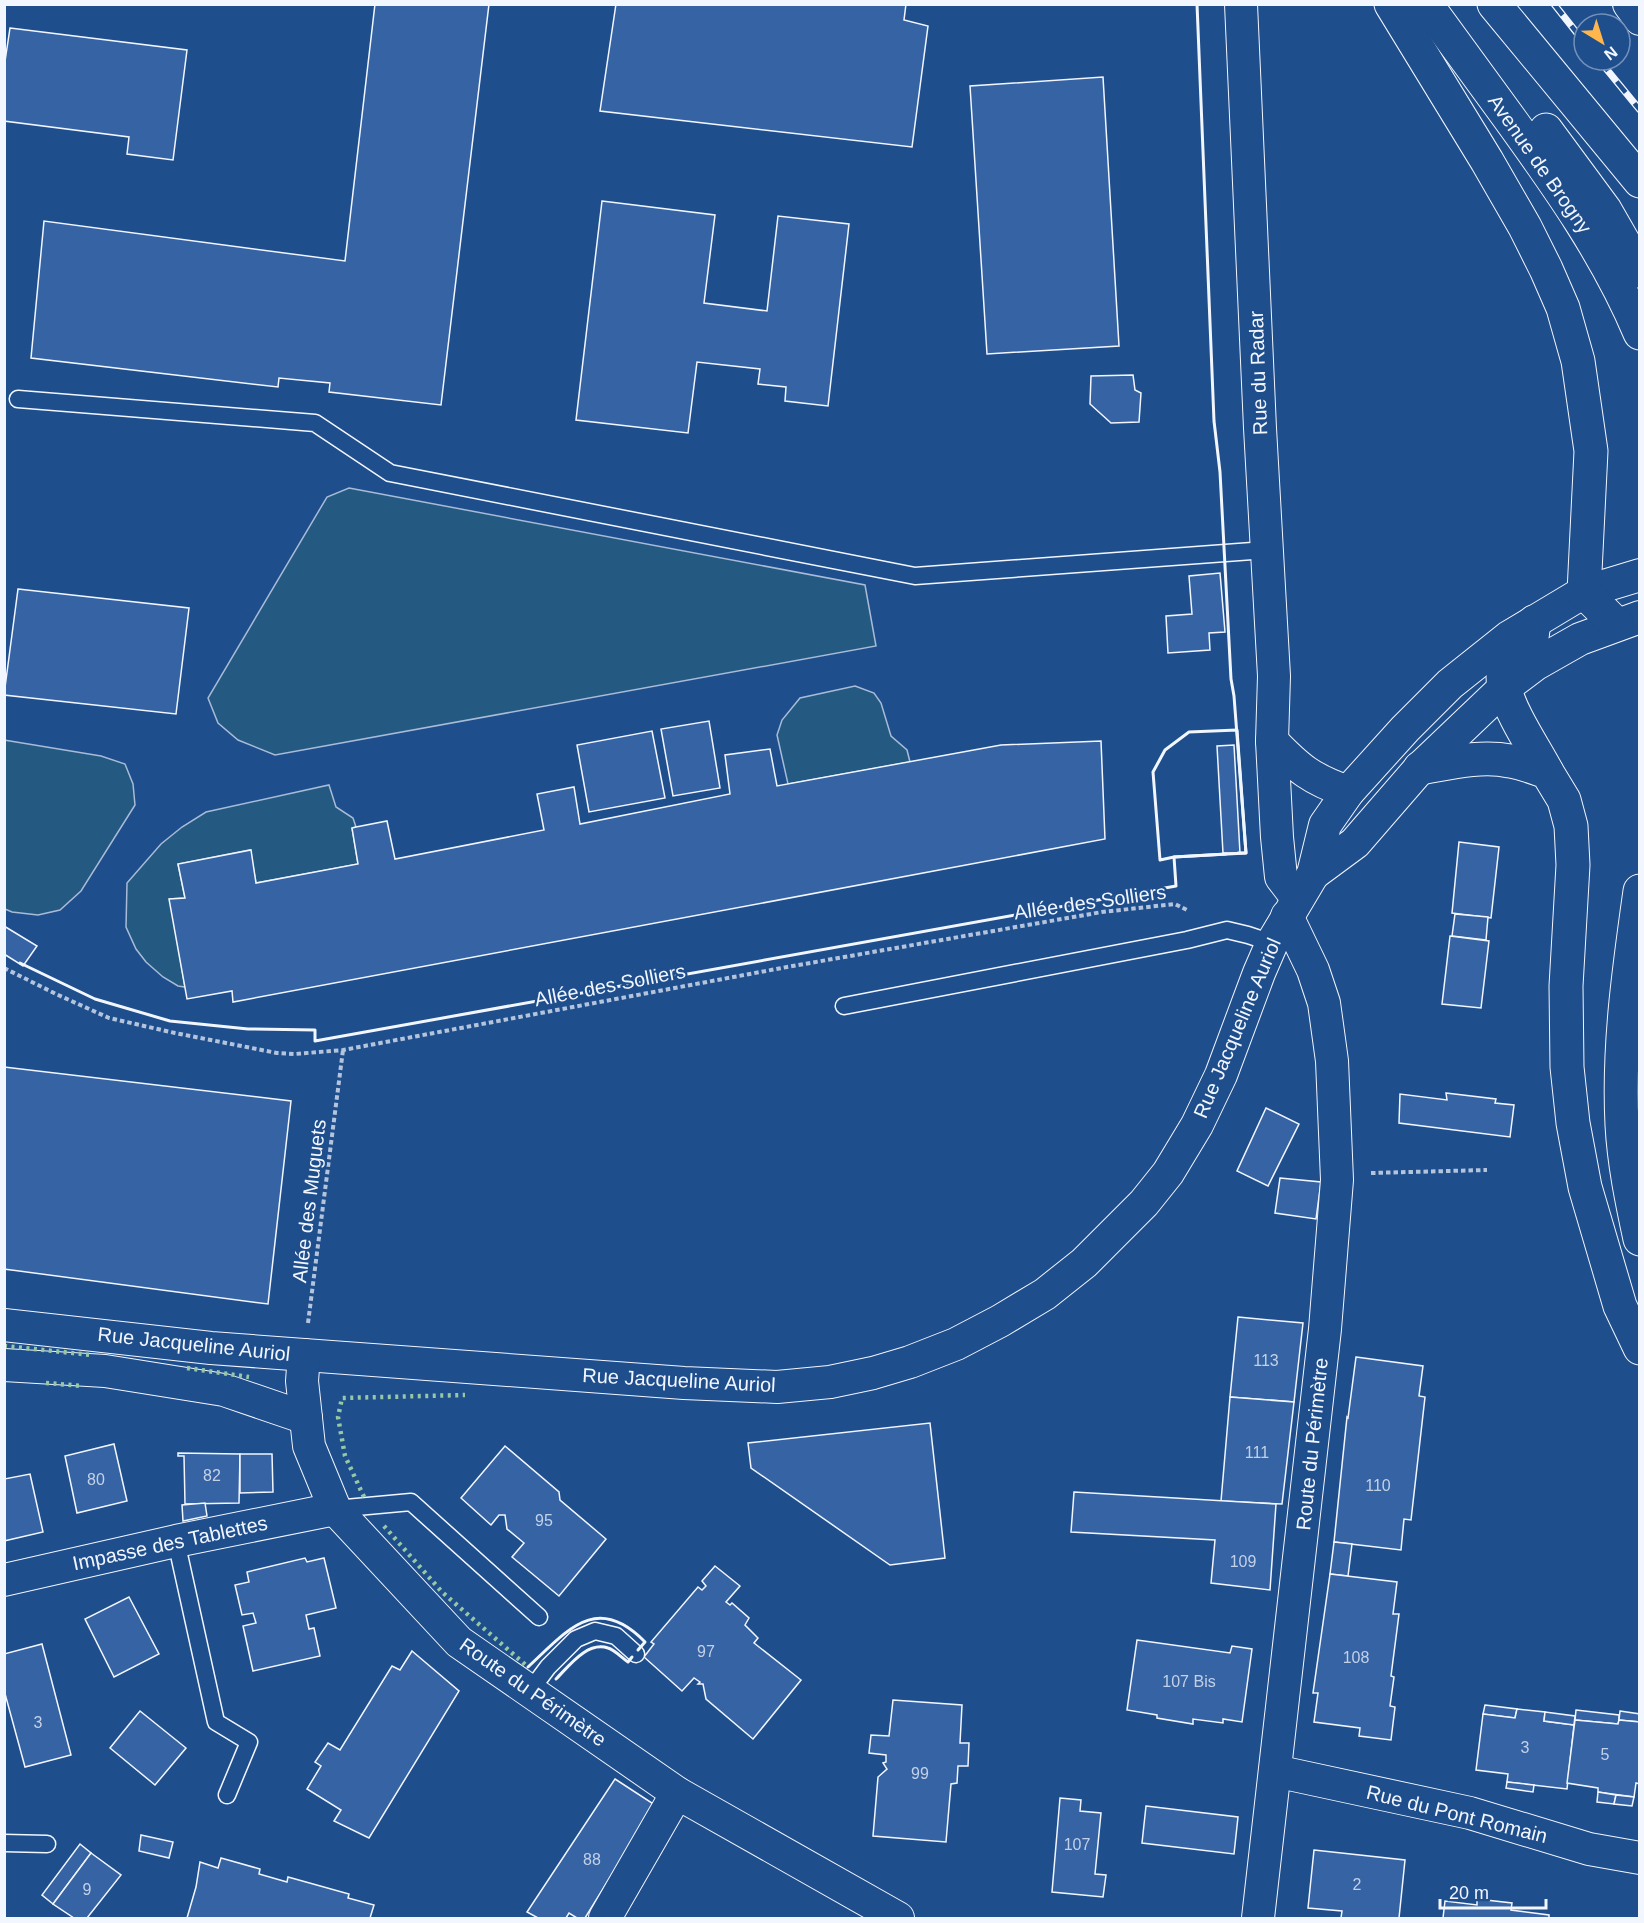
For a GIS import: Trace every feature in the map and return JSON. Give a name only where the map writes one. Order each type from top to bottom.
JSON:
[{"type":"main road","points":[[1390,4],[1525,227],[1563,308],[1578,361],[1591,451],[1584,592],[1628,620]]},
{"type":"main road","name":"Avenue de Brogny","points":[[1425,4],[1549,172],[1602,256],[1640,333]]},
{"type":"main road","name":"Avenue de Brogny","points":[[1453,4],[1605,210],[1640,271]]},
{"type":"main road","points":[[1494,4],[1640,181]]},
{"type":"main road","points":[[1534,622],[1531,645],[1504,664],[1504,688],[1564,801],[1571,826],[1573,865],[1566,986],[1566,1067],[1573,1123],[1586,1187],[1620,1306],[1640,1348]]},
{"type":"main road","points":[[1420,768],[1468,760],[1496,759],[1512,761],[1547,772]]},
{"type":"main road","points":[[1640,891],[1627,983],[1621,1061],[1622,1127],[1640,1239]]},
{"type":"street","name":"Rue du Radar","points":[[1241,4],[1266,550],[1274,676],[1272,741],[1277,837],[1281,877],[1299,896]]},
{"type":"street","points":[[1629,4],[1640,19]]},
{"type":"street","name":"Rue Jacqueline Auriol","points":[[4,1325],[211,1348],[684,1383],[777,1387],[830,1382],[873,1373],[910,1362],[956,1344],[1045,1294],[1084,1263],[1144,1203],[1168,1173],[1197,1125],[1221,1075],[1268,952],[1299,896],[1325,825],[1348,792],[1405,729],[1450,684],[1509,637],[1584,592],[1628,578]]},
{"type":"street","name":"Rue Jacqueline Auriol","points":[[1299,896],[1355,843],[1420,768],[1504,688],[1536,664],[1580,639],[1628,620]]},
{"type":"street","points":[[1272,741],[1297,767],[1322,783],[1348,792]]},
{"type":"street","name":"Route du Périmètre","points":[[1258,1918],[1323,1341],[1337,1180],[1332,1061],[1324,1003],[1313,970],[1299,896]]},
{"type":"street","points":[[1268,952],[1313,970]]},
{"type":"street","name":"Route du Périmètre","points":[[304,1355],[302,1381],[309,1446],[335,1509],[459,1642],[677,1793],[898,1918]]},
{"type":"street","points":[[4,1365],[105,1371],[224,1390],[306,1418]]},
{"type":"street","name":"Impasse des Tablettes","points":[[4,1580],[176,1541],[335,1509]]},
{"type":"street","name":"Rue du Pont Romain","points":[[1275,1771],[1470,1813],[1589,1849],[1640,1858]]},
{"type":"street","points":[[605,1918],[677,1793]]},
{"type":"lane","points":[[18,399],[315,423],[390,473],[915,576],[1266,550]]},
{"type":"lane","points":[[844,1006],[1187,940],[1227,930],[1248,934],[1268,952]]},
{"type":"lane","points":[[335,1509],[411,1502],[539,1617]]},
{"type":"lane","points":[[176,1541],[216,1722],[249,1742],[227,1795]]},
{"type":"lane","points":[[530,1691],[548,1667],[576,1639],[596,1631],[616,1636],[636,1654]]},
{"type":"lane","points":[[4,1844],[47,1844]]},
{"type":"path","name":"Allée des Solliers","points":[[4,968],[109,1018],[277,1053],[295,1054],[343,1050],[775,969],[1102,912],[1175,903],[1227,930]]},
{"type":"path","name":"Allée des Muguets","points":[[304,1355],[343,1050]]},
{"type":"path","points":[[1371,1173],[1487,1170]]},
{"type":"shaded area","points":[[349,488],[865,585],[876,646],[275,755],[238,740],[218,723],[208,698],[327,497]]},
{"type":"shaded area","points":[[855,686],[874,693],[881,703],[891,736],[907,750],[910,762],[788,784],[777,735],[782,720],[800,698]]},
{"type":"shaded area","points":[[4,740],[101,756],[125,764],[133,784],[135,805],[81,891],[60,910],[38,915],[5,909]]},
{"type":"shaded area","points":[[329,785],[336,807],[353,818],[356,827],[352,828],[358,864],[256,883],[250,850],[178,864],[185,898],[170,899],[185,987],[178,986],[163,977],[146,962],[136,949],[126,927],[127,883],[161,844],[206,812]]},
{"type":"building","points":[[375,4],[489,4],[441,405],[329,392],[330,383],[279,378],[278,387],[31,358],[44,221],[345,261]]},
{"type":"building","points":[[616,4],[906,4],[904,20],[928,26],[912,147],[600,111]]},
{"type":"building","points":[[10,28],[187,50],[173,160],[127,154],[129,137],[4,121],[4,68]]},
{"type":"building","points":[[1103,77],[1119,346],[987,354],[970,86]]},
{"type":"building","points":[[602,201],[715,215],[704,303],[767,311],[778,216],[849,224],[828,406],[785,401],[786,387],[758,384],[760,369],[697,362],[688,433],[576,420]]},
{"type":"building","points":[[1133,375],[1135,390],[1141,393],[1139,422],[1111,423],[1090,404],[1091,376]]},
{"type":"building","points":[[1220,573],[1225,632],[1209,633],[1210,650],[1168,653],[1166,616],[1192,614],[1189,576]]},
{"type":"building","points":[[18,589],[189,608],[176,714],[4,695]]},
{"type":"building","points":[[709,721],[720,788],[673,796],[661,729]]},
{"type":"building","points":[[652,731],[665,798],[589,812],[577,745]]},
{"type":"building","points":[[1101,741],[1105,839],[233,1002],[232,991],[187,999],[169,899],[185,898],[178,864],[251,850],[256,883],[358,864],[352,828],[387,821],[395,859],[544,830],[537,794],[574,787],[580,824],[730,794],[725,755],[770,749],[777,786],[1001,745]]},
{"type":"building","points":[[1234,745],[1240,853],[1223,853],[1217,746]]},
{"type":"building","points":[[1459,842],[1499,847],[1491,918],[1452,913]]},
{"type":"building","points":[[1455,914],[1488,917],[1486,940],[1452,936]]},
{"type":"building","points":[[4,926],[37,946],[23,966],[4,954]]},
{"type":"building","points":[[1450,936],[1489,941],[1481,1008],[1442,1004]]},
{"type":"building","points":[[4,1067],[291,1101],[268,1304],[4,1269]]},
{"type":"building","points":[[1446,1093],[1496,1099],[1495,1103],[1514,1105],[1510,1137],[1399,1123],[1400,1094],[1447,1100]]},
{"type":"building","points":[[1266,1108],[1299,1124],[1268,1186],[1237,1171]]},
{"type":"building","points":[[1280,1178],[1321,1182],[1316,1219],[1275,1213]]},
{"type":"building","points":[[1238,1317],[1303,1323],[1294,1402],[1230,1397]]},
{"type":"building","points":[[1356,1357],[1423,1366],[1419,1396],[1425,1397],[1411,1520],[1404,1519],[1401,1550],[1334,1542],[1347,1417]]},
{"type":"building","points":[[1230,1397],[1294,1402],[1282,1504],[1221,1501]]},
{"type":"building","points":[[930,1423],[945,1558],[890,1565],[751,1468],[748,1443]]},
{"type":"building","points":[[114,1444],[127,1501],[77,1513],[65,1456]]},
{"type":"building","points":[[505,1446],[559,1492],[560,1500],[606,1539],[559,1596],[512,1557],[524,1543],[507,1529],[505,1515],[499,1515],[491,1525],[461,1498]]},
{"type":"building","points":[[178,1453],[240,1454],[239,1503],[185,1504],[184,1456],[178,1456]]},
{"type":"building","points":[[240,1454],[272,1454],[273,1492],[240,1493]]},
{"type":"building","points":[[30,1474],[43,1532],[4,1541],[4,1479]]},
{"type":"building","points":[[1074,1492],[1276,1504],[1270,1590],[1211,1583],[1215,1540],[1071,1532]]},
{"type":"building","points":[[205,1503],[207,1516],[183,1521],[182,1505]]},
{"type":"building","points":[[1334,1542],[1352,1544],[1348,1576],[1330,1574]]},
{"type":"building","points":[[305,1558],[307,1562],[324,1558],[336,1608],[306,1615],[309,1629],[314,1628],[320,1656],[253,1671],[243,1626],[256,1623],[253,1613],[242,1615],[235,1585],[249,1582],[247,1572]]},
{"type":"building","points":[[715,1566],[740,1586],[726,1602],[730,1605],[732,1603],[749,1618],[745,1625],[758,1638],[754,1643],[801,1680],[753,1739],[706,1699],[703,1684],[698,1684],[700,1682],[694,1678],[682,1691],[644,1657],[654,1644],[651,1642],[698,1587],[702,1590],[706,1586],[702,1581]]},
{"type":"building","points":[[1330,1574],[1397,1582],[1393,1614],[1399,1614],[1391,1676],[1394,1677],[1390,1706],[1395,1707],[1391,1740],[1359,1736],[1360,1728],[1314,1722],[1318,1693],[1313,1693]]},
{"type":"building","points":[[129,1597],[159,1654],[114,1677],[85,1619]]},
{"type":"building","points":[[1137,1640],[1230,1653],[1232,1646],[1252,1649],[1242,1722],[1223,1719],[1223,1723],[1193,1719],[1193,1724],[1127,1710]]},
{"type":"building","points":[[42,1644],[71,1755],[25,1767],[4,1690],[4,1654]]},
{"type":"building","points":[[412,1651],[459,1691],[369,1838],[334,1821],[341,1810],[307,1789],[321,1766],[315,1762],[328,1743],[340,1750],[392,1666],[400,1670]]},
{"type":"building","points":[[893,1700],[962,1705],[960,1743],[969,1743],[968,1766],[958,1766],[957,1783],[951,1784],[946,1842],[873,1836],[878,1777],[887,1769],[883,1763],[886,1762],[886,1755],[869,1753],[871,1735],[889,1736]]},
{"type":"building","points":[[1485,1705],[1517,1709],[1515,1718],[1483,1714]]},
{"type":"building","points":[[1517,1709],[1545,1712],[1544,1721],[1574,1725],[1567,1789],[1507,1782],[1508,1774],[1476,1770],[1483,1714],[1515,1718]]},
{"type":"building","points":[[1576,1710],[1619,1715],[1618,1724],[1575,1720]]},
{"type":"building","points":[[140,1711],[186,1748],[155,1785],[110,1748]]},
{"type":"building","points":[[1620,1711],[1640,1714],[1640,1722],[1619,1720]]},
{"type":"building","points":[[1545,1712],[1575,1716],[1574,1725],[1544,1721]]},
{"type":"building","points":[[1575,1720],[1618,1724],[1619,1720],[1640,1722],[1640,1784],[1636,1783],[1634,1797],[1598,1792],[1598,1788],[1567,1783]]},
{"type":"building","points":[[615,1779],[655,1805],[585,1918],[577,1918],[569,1913],[566,1918],[538,1918],[527,1912]]},
{"type":"building","points":[[1507,1782],[1534,1785],[1533,1792],[1506,1788]]},
{"type":"building","points":[[1598,1792],[1616,1795],[1614,1804],[1597,1802]]},
{"type":"building","points":[[1616,1795],[1634,1797],[1632,1806],[1614,1804]]},
{"type":"building","points":[[1060,1798],[1081,1800],[1080,1811],[1101,1813],[1095,1874],[1106,1875],[1103,1897],[1052,1892]]},
{"type":"building","points":[[1146,1806],[1238,1817],[1234,1854],[1142,1843]]},
{"type":"building","points":[[141,1835],[173,1842],[169,1858],[139,1851]]},
{"type":"building","points":[[80,1844],[91,1853],[53,1904],[42,1895]]},
{"type":"building","points":[[1314,1850],[1405,1860],[1399,1918],[1341,1918],[1342,1911],[1308,1908]]},
{"type":"building","points":[[91,1853],[121,1875],[87,1918],[74,1918],[53,1904]]},
{"type":"building","points":[[221,1858],[260,1869],[259,1874],[287,1882],[288,1877],[349,1894],[348,1898],[374,1905],[370,1918],[187,1918],[200,1862],[218,1868]]},
{"type":"building","points":[[1477,1899],[1512,1903],[1511,1910],[1549,1915],[1549,1918],[1443,1918],[1445,1901],[1477,1905]]},
{"type":"railway","points":[[1554,4],[1572,27]]},
{"type":"railway","points":[[1609,72],[1640,110]]},
{"type":"hedge","points":[[4,1346],[92,1355]]},
{"type":"hedge","points":[[187,1368],[249,1377]]},
{"type":"hedge","points":[[46,1383],[83,1386]]},
{"type":"hedge","points":[[364,1497],[345,1456],[338,1417],[342,1398],[465,1395]]},
{"type":"hedge","points":[[384,1526],[442,1592],[528,1667]]},
{"type":"wall","points":[[1197,4],[1214,421],[1220,472],[1231,679],[1246,853],[1238,853]]},
{"type":"wall","points":[[1237,730],[1246,853],[1174,857],[1160,860],[1153,772],[1165,750],[1189,732],[1237,730]]},
{"type":"wall","points":[[20,963],[95,999],[170,1021],[248,1029],[315,1030],[315,1041],[1176,886],[1174,857],[1226,854]]},
{"type":"wall","points":[[528,1667],[569,1630],[583,1622],[597,1618],[612,1620],[628,1627],[645,1642],[638,1650]]},
{"type":"wall","points":[[556,1679],[579,1656],[593,1648],[611,1649],[628,1662],[632,1657]]}]
